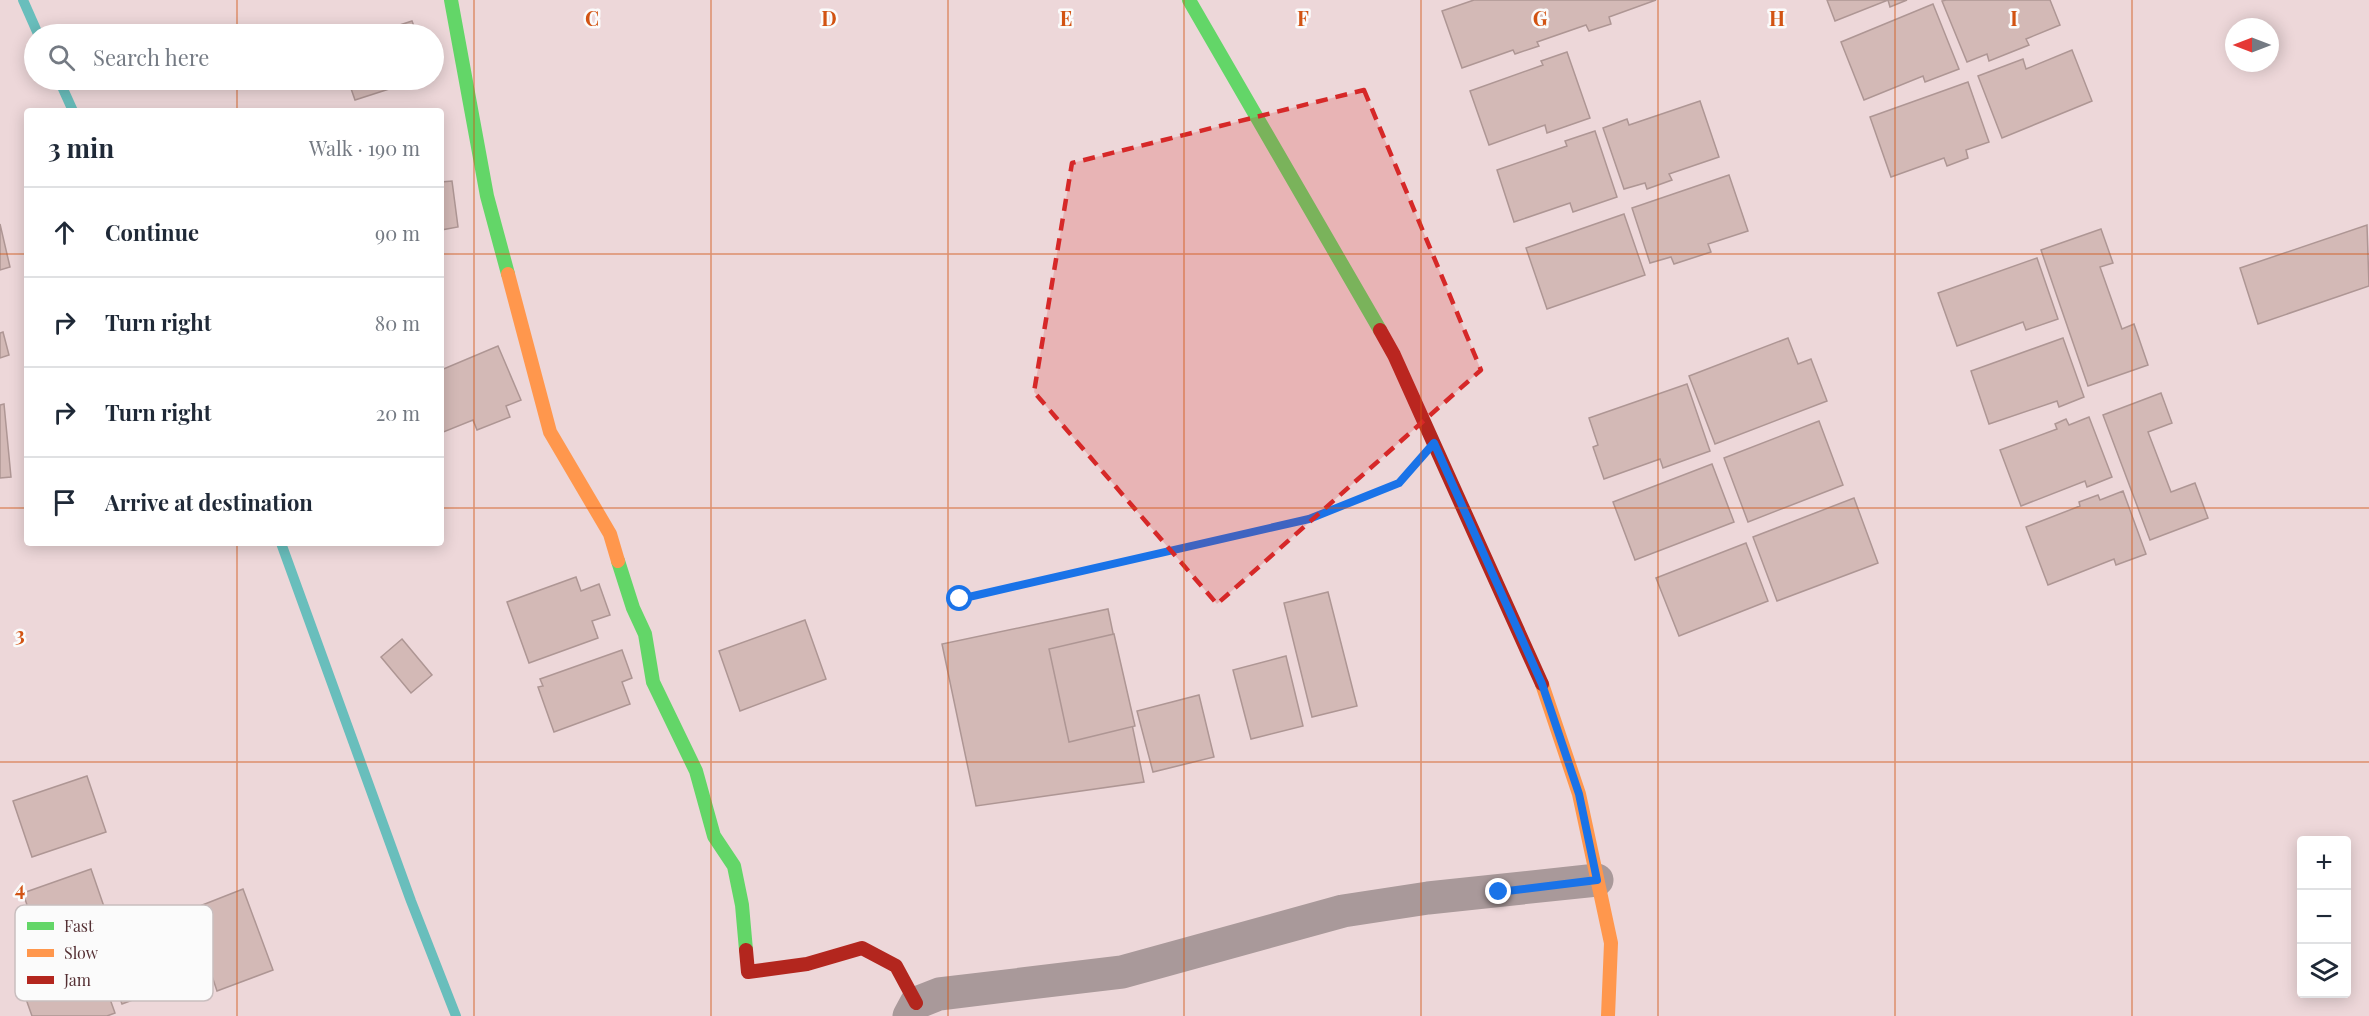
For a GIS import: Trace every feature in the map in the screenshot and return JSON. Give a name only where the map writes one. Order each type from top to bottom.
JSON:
[{"type":"street","points":[[452,0],[487,196],[550,432],[610,534],[633,608],[645,634],[653,682],[696,771],[714,836],[734,866],[742,905],[748,972],[807,964],[862,948],[896,966],[912,1009],[939,994],[1122,972],[1343,911],[1428,898],[1597,880]]},
{"type":"street","points":[[1189,0],[1394,355],[1542,684],[1579,794],[1611,942],[1608,1016]]},
{"type":"path","points":[[960,599],[1309,519],[1399,483],[1434,443]]},
{"type":"highlighted area","points":[[1364,90],[1481,370],[1217,604],[1034,392],[1072,163]]},
{"type":"building","points":[[1474,0],[1656,0],[1609,17],[1611,24],[1589,31],[1586,25],[1537,42],[1539,46],[1515,54],[1513,50],[1462,68],[1442,11]]},
{"type":"building","points":[[1827,0],[1888,0],[1835,21]]},
{"type":"building","points":[[1888,0],[1907,0],[1890,7]]},
{"type":"building","points":[[2050,0],[2060,25],[2026,39],[2029,45],[1989,61],[1987,54],[1967,62],[1942,1]]},
{"type":"building","points":[[1933,4],[1959,69],[1925,82],[1923,76],[1864,100],[1841,42]]},
{"type":"building","points":[[2072,50],[2092,101],[2002,138],[1978,76],[2023,59],[2026,69]]},
{"type":"building","points":[[1567,52],[1590,118],[1547,133],[1545,125],[1489,145],[1470,91],[1543,65],[1541,61]]},
{"type":"building","points":[[1968,82],[1989,142],[1966,150],[1968,158],[1947,166],[1944,158],[1891,177],[1870,117]]},
{"type":"building","points":[[352,90],[386,90],[355,100]]},
{"type":"building","points":[[1700,101],[1719,157],[1669,174],[1672,180],[1647,189],[1645,183],[1624,189],[1603,128],[1627,119],[1629,125]]},
{"type":"building","points":[[1595,131],[1617,197],[1573,212],[1570,203],[1514,222],[1497,170],[1567,146],[1565,141]]},
{"type":"building","points":[[1729,175],[1748,231],[1708,244],[1711,252],[1674,264],[1671,257],[1650,263],[1632,208]]},
{"type":"building","points":[[452,181],[458,227],[444,229],[444,182]]},
{"type":"building","points":[[1624,214],[1645,275],[1547,309],[1526,248]]},
{"type":"building","points":[[0,224],[10,267],[0,270]]},
{"type":"building","points":[[2367,225],[2369,286],[2258,324],[2240,268]]},
{"type":"building","points":[[2101,229],[2113,263],[2100,267],[2122,329],[2134,324],[2148,365],[2088,386],[2041,250]]},
{"type":"building","points":[[2037,258],[2058,319],[2026,330],[2023,322],[1957,346],[1938,293]]},
{"type":"building","points":[[3,332],[9,355],[0,358],[0,333]]},
{"type":"building","points":[[1788,338],[1798,364],[1811,359],[1827,401],[1715,444],[1689,376]]},
{"type":"building","points":[[2063,338],[2084,397],[2059,407],[2057,401],[1989,424],[1971,371]]},
{"type":"building","points":[[498,346],[521,400],[506,406],[510,417],[477,430],[473,420],[444,432],[444,369]]},
{"type":"building","points":[[1687,384],[1710,451],[1663,468],[1660,459],[1604,479],[1593,447],[1598,445],[1589,418]]},
{"type":"building","points":[[2161,393],[2172,423],[2148,432],[2171,492],[2195,483],[2208,518],[2150,540],[2103,415]]},
{"type":"building","points":[[4,404],[11,477],[0,478],[0,405]]},
{"type":"building","points":[[2089,417],[2112,477],[2087,487],[2085,481],[2021,506],[2000,450],[2057,429],[2055,424],[2066,419],[2069,425]]},
{"type":"building","points":[[1819,421],[1843,485],[1748,522],[1724,458]]},
{"type":"building","points":[[1712,464],[1734,522],[1635,560],[1613,502]]},
{"type":"building","points":[[2123,491],[2146,554],[2116,565],[2114,559],[2048,585],[2026,527],[2080,506],[2079,502],[2098,495],[2100,500]]},
{"type":"building","points":[[1854,498],[1878,563],[1777,601],[1753,537]]},
{"type":"building","points":[[1746,543],[1768,601],[1679,636],[1656,578]]},
{"type":"building","points":[[576,577],[581,591],[599,584],[610,615],[592,621],[598,638],[529,663],[507,602]]},
{"type":"building","points":[[1328,592],[1357,706],[1312,717],[1284,603]]},
{"type":"building","points":[[1108,609],[1144,782],[976,806],[942,644]]},
{"type":"building","points":[[805,620],[826,679],[740,711],[719,651]]},
{"type":"building","points":[[1114,634],[1135,726],[1069,742],[1049,649]]},
{"type":"building","points":[[402,639],[432,675],[411,693],[381,657]]},
{"type":"building","points":[[622,650],[632,678],[622,682],[630,704],[554,732],[538,687],[543,686],[540,679]]},
{"type":"building","points":[[1286,656],[1303,726],[1251,739],[1233,670]]},
{"type":"building","points":[[1199,695],[1214,757],[1153,772],[1137,711]]},
{"type":"building","points":[[87,776],[106,832],[32,857],[13,801]]},
{"type":"building","points":[[91,869],[103,905],[27,905],[23,893]]},
{"type":"building","points":[[243,889],[273,970],[217,991],[213,979],[213,905],[202,905]]},
{"type":"building","points":[[27,1001],[111,1001],[115,1013],[107,1016],[32,1016]]},
{"type":"waterway","points":[[23,0],[34,24]]},
{"type":"waterway","points":[[64,90],[72,108]]},
{"type":"waterway","points":[[282,546],[411,901],[456,1016]]},
{"type":"traffic: fast","points":[[451,0],[487,196],[508,274]]},
{"type":"traffic: fast","points":[[1189,0],[1380,330]]},
{"type":"traffic: fast","points":[[618,561],[633,608],[645,634],[653,682],[696,771],[714,836],[734,866],[742,905],[746,950]]},
{"type":"traffic: slow","points":[[508,274],[550,432],[610,534],[618,561]]},
{"type":"traffic: slow","points":[[1542,684],[1579,794],[1611,943],[1608,1016]]},
{"type":"traffic: jam","points":[[1380,330],[1394,355],[1542,684]]},
{"type":"traffic: jam","points":[[746,950],[748,972],[807,964],[862,948],[896,966],[916,1003]]},
{"type":"route","points":[[960,599],[1309,519],[1399,483],[1434,443],[1542,684],[1579,794],[1597,880],[1499,892]]}]
